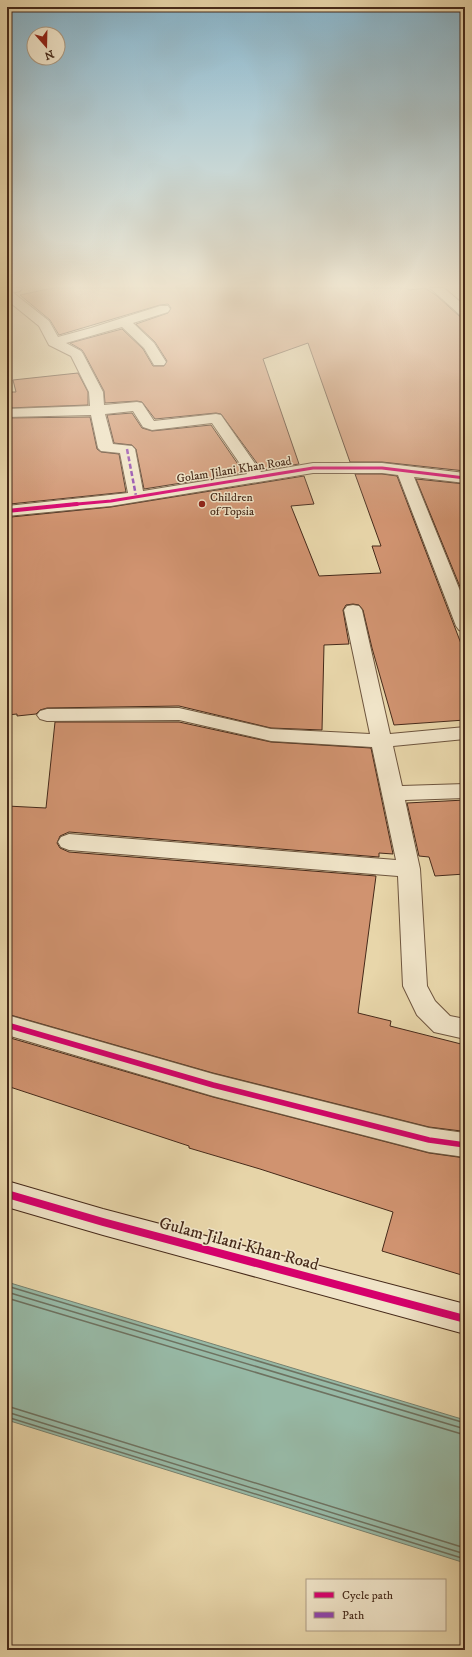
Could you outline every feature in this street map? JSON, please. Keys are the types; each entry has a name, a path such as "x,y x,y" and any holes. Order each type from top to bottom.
{"street":[{"path":"82,365 96,392 97,410 106,448 127,449 136,496"},
{"path":"7,413 97,410 137,406 148,424 152,426 216,418 257,477"},
{"name":"Golam Jilani Khan Road","path":"7,511 111,501 313,468 382,468 465,478"},
{"path":"404,471 465,626"},
{"path":"353,610 409,869 415,986 426,1008 443,1025 465,1029"},
{"path":"47,715 179,714 271,735 382,741 465,732"},
{"path":"393,792 465,791"},
{"path":"69,842 409,869"},
{"path":"7,1025 213,1085 429,1140 465,1145"},
{"name":"Gulam Jilani Khan Road","path":"7,1194 103,1222 465,1319"}],"water":[{"path":"7,1282 465,1420 465,1563 7,1420"}],"building":[{"path":"90,365 265,365 299,464 262,470 221,414 216,413 155,419 142,402 105,403 104,391"},
{"path":"316,365 465,365 465,471 382,462 350,462"},
{"path":"78,373 88,392 88,405 7,408 7,392 16,392 13,380"},
{"path":"132,413 142,428 152,431 211,425 244,473 144,489 136,449 132,445 114,443 107,415"},
{"path":"90,417 97,449 101,452 119,454 126,492 10,504 7,460 7,418"},
{"path":"355,474 382,474 397,476 465,654 465,720 394,725 372,648 363,610 359,605 353,604 346,605 343,610 349,644 324,645 322,730 271,728 179,706 47,708 40,710 36,714 17,716 17,714 7,715 7,519 11,519 11,517 111,507 304,476 314,504 291,506 319,576 381,573 372,546 381,546"},
{"path":"416,479 465,484 465,599"},
{"path":"55,722 179,722 271,742 371,748 393,854 379,853 379,857 69,832 60,836 57,843 60,848 69,852 376,876 358,1013 391,1021 390,1026 465,1045 465,1115 461,1131 429,1127 213,1073 7,1014 7,806 46,808"},
{"path":"465,800 465,874 435,876 429,857 419,856 407,803"},
{"path":"7,1037 213,1097 429,1153 465,1158 465,1276 382,1251 393,1212 260,1169 189,1148 189,1146 7,1086"}],"marked path":[{"path":"127,449 136,496"}],"cycle path":[{"path":"7,511 111,501 313,468 382,468 465,478"},
{"path":"7,1025 213,1085 429,1140 465,1145"},
{"path":"7,1194 103,1222 465,1319"}],"place":[{"name":"Children of Topsia","path":"202,504"}]}
